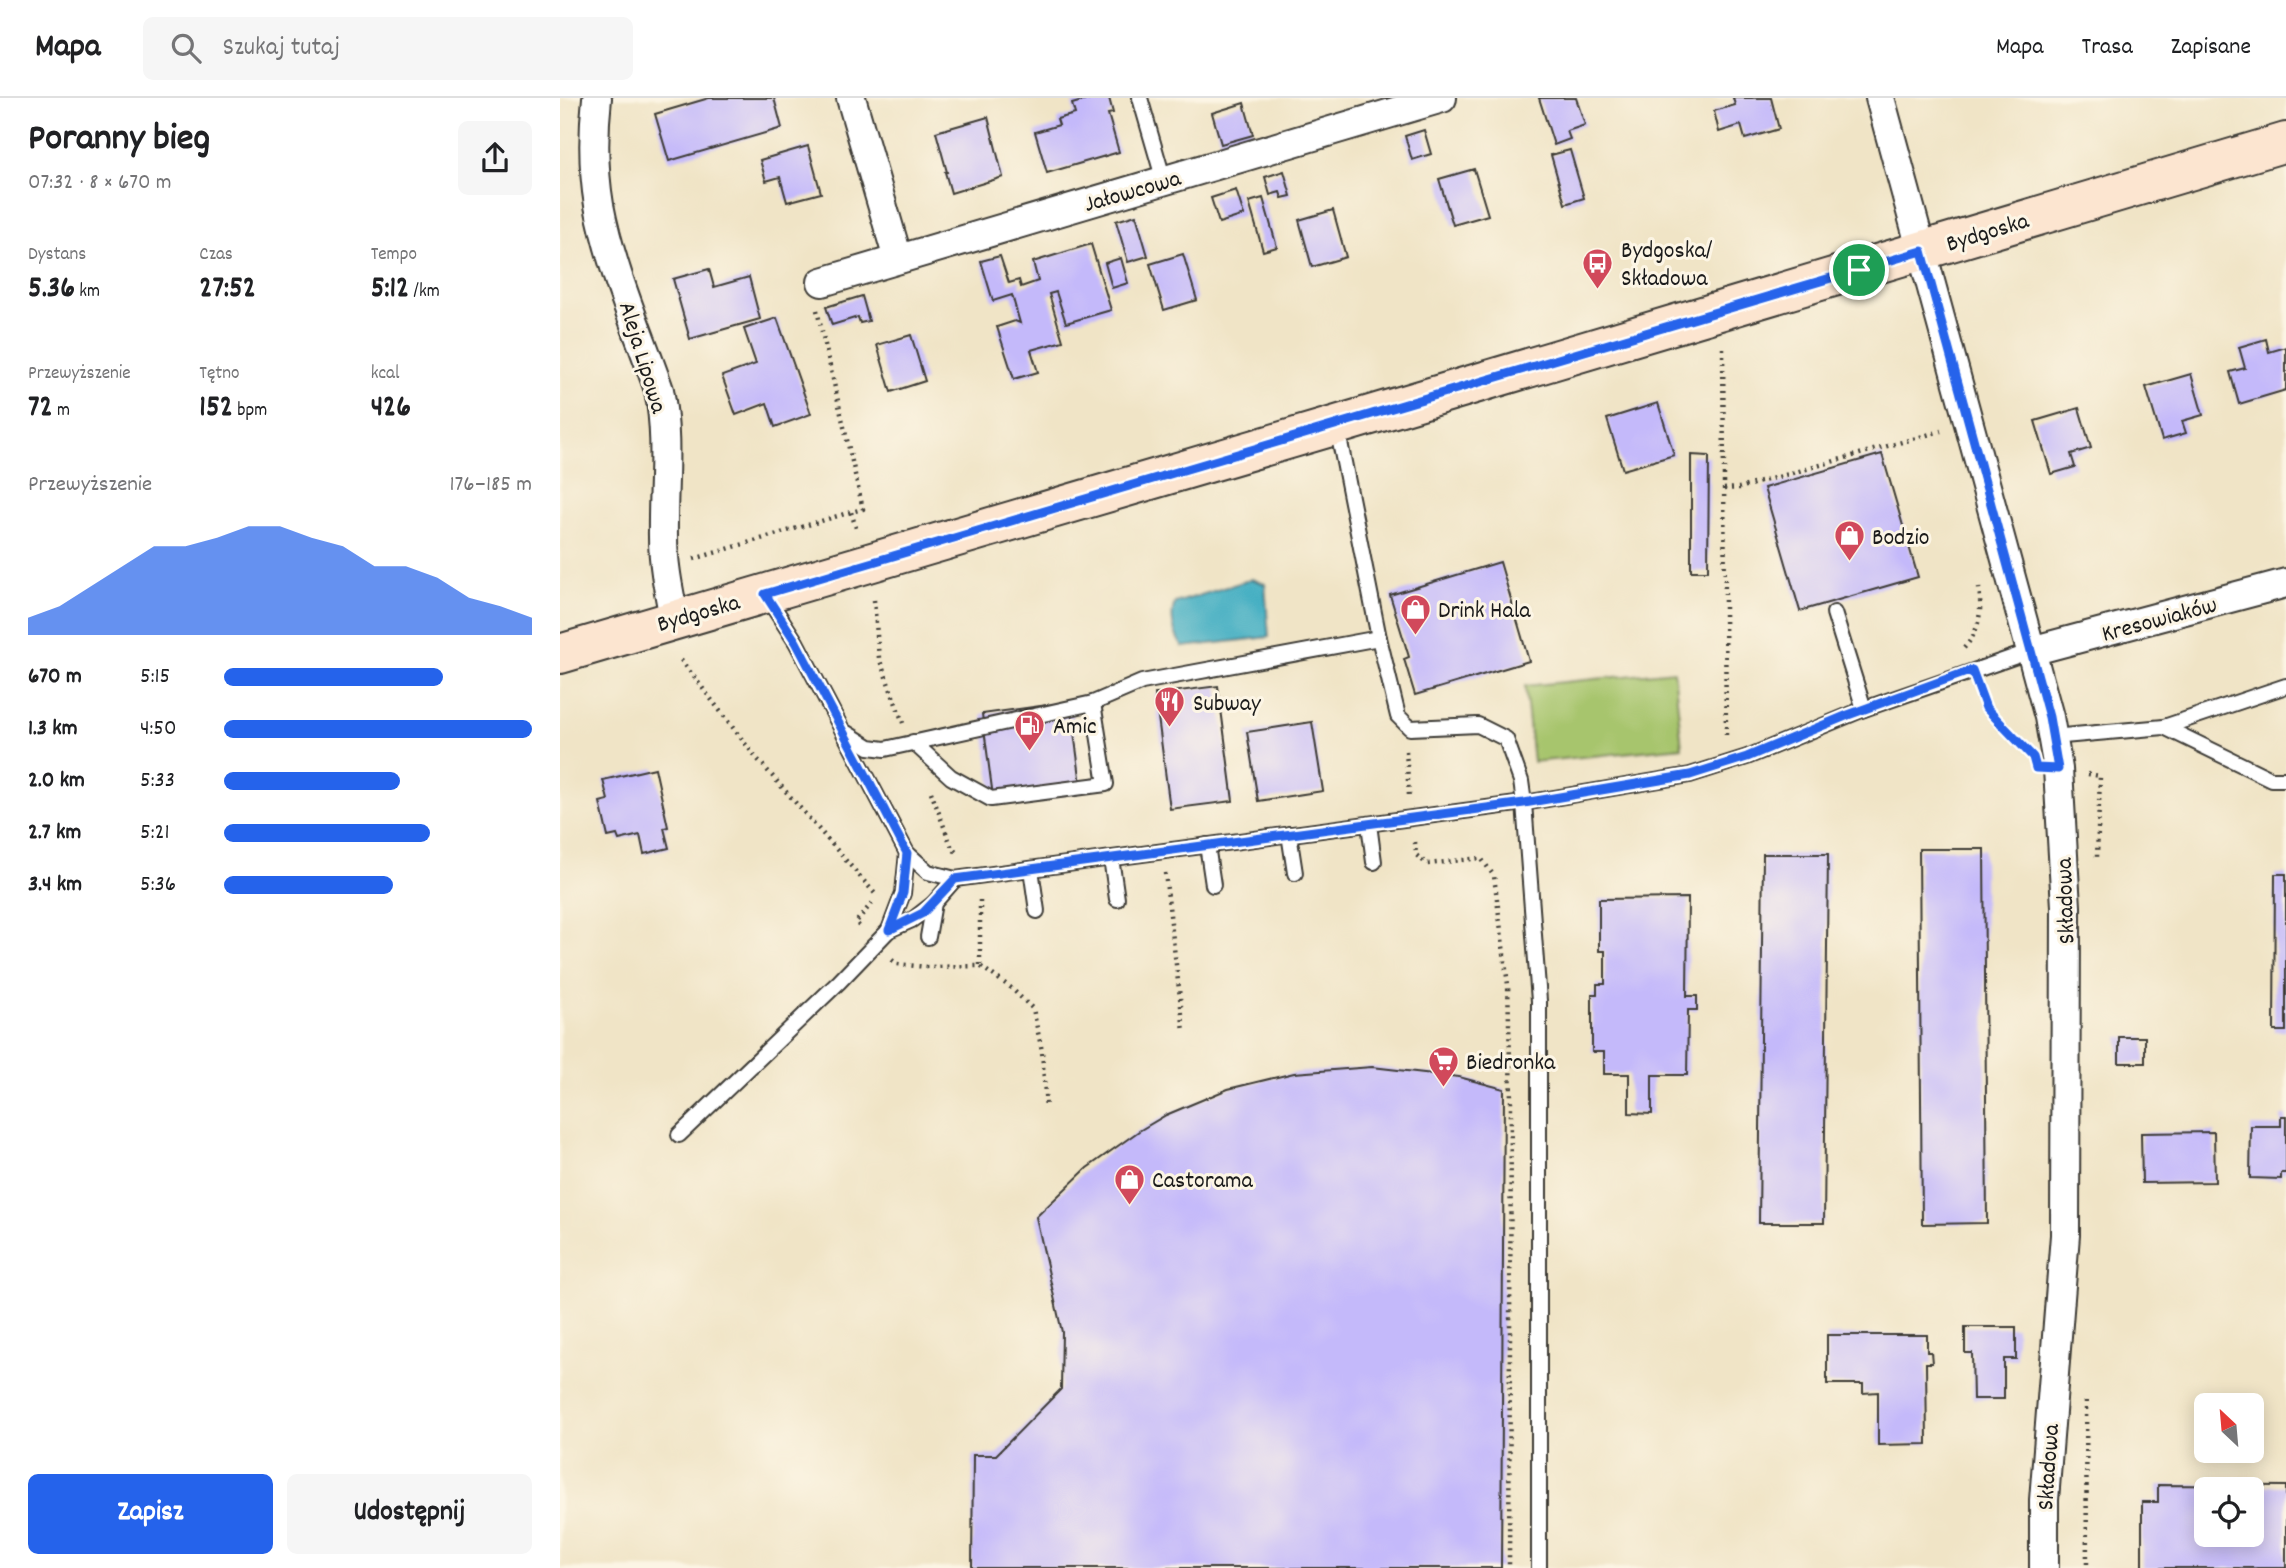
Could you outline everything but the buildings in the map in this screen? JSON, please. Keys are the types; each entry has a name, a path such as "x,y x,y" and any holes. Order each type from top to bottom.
{"street":[{"name":"Aleja Lipowa","path":"597,98 593,141 599,207 615,264 659,390 663,411 666,453 663,538 667,585 674,618"},
{"path":"851,98 898,259"},
{"name":"Jałowcowa","path":"822,282 1164,180 1393,105 1442,98"},
{"path":"1880,98 1922,251"},
{"name":"Bydgoska","path":"560,654 2286,142"},
{"name":"Składowa","path":"1922,251 2031,651 2058,769 2066,907 2065,1235 2044,1500 2044,1568"},
{"name":"Kresowiaków","path":"2031,651 2286,583"}],"lane":[{"path":"1140,98 1164,180"},
{"path":"1337,425 1379,638 1398,716 1410,728 1478,725 1506,739 1521,781 1539,1002 1539,1568"},
{"path":"765,594 796,642 907,853 928,872 955,879 1524,803 1690,775 1726,764 1864,709 2031,651"},
{"path":"1833,613 1864,709"},
{"path":"841,728 851,738 869,747 886,749 1093,703 1142,682 1379,638"},
{"path":"2052,737 2164,727 2286,686"},
{"path":"912,743 951,777 991,799 1106,783 1093,703"},
{"path":"2164,727 2272,779 2286,779"},
{"path":"873,789 869,776 874,759 886,749"},
{"path":"1369,824 1374,862"},
{"path":"1289,834 1295,873"},
{"path":"1208,845 1213,885"},
{"path":"889,930 903,893 907,853"},
{"path":"1111,858 1118,899"},
{"path":"1031,869 1037,911"},
{"path":"679,1135 831,990 889,930 912,920 934,903 955,879"},
{"path":"928,937 934,903"}],"path":[{"path":"688,561 863,509 817,313 822,282"},
{"path":"1723,344 1726,764"},
{"path":"1724,489 1739,488 1946,430"},
{"path":"851,512 858,534"},
{"path":"1964,648 1986,708 2033,757 2036,768 2058,769"},
{"path":"1410,728 1405,757 1416,855 1426,864 1481,858 1494,876 1500,907 1508,985 1511,1099 1509,1568"},
{"path":"1162,852 1184,1031"},
{"path":"979,876 980,966"}],"green space":[{"path":"1674,671 1682,747 1533,762 1525,686"}],"water":[{"path":"1252,579 1265,584 1269,637 1183,647 1173,626 1175,603"}],"place":[{"name":"Bydgoska/ Składowa","path":"1598,290"},
{"name":"Bodzio","path":"1849,563"},
{"name":"Drink Hala","path":"1415,636"},
{"name":"Subway","path":"1170,729"},
{"name":"Amic","path":"1030,752"},
{"name":"Biedronka","path":"1443,1088"},
{"name":"Castorama","path":"1129,1206"}],"route":[{"path":"1922,251 2049,717 2058,769 2036,768 2033,757 1986,708 1972,670 1848,715 1747,757 1690,775 1524,803 955,879 923,913 889,930 901,903 907,853 796,642 765,594 1859,270 1922,251"}]}
